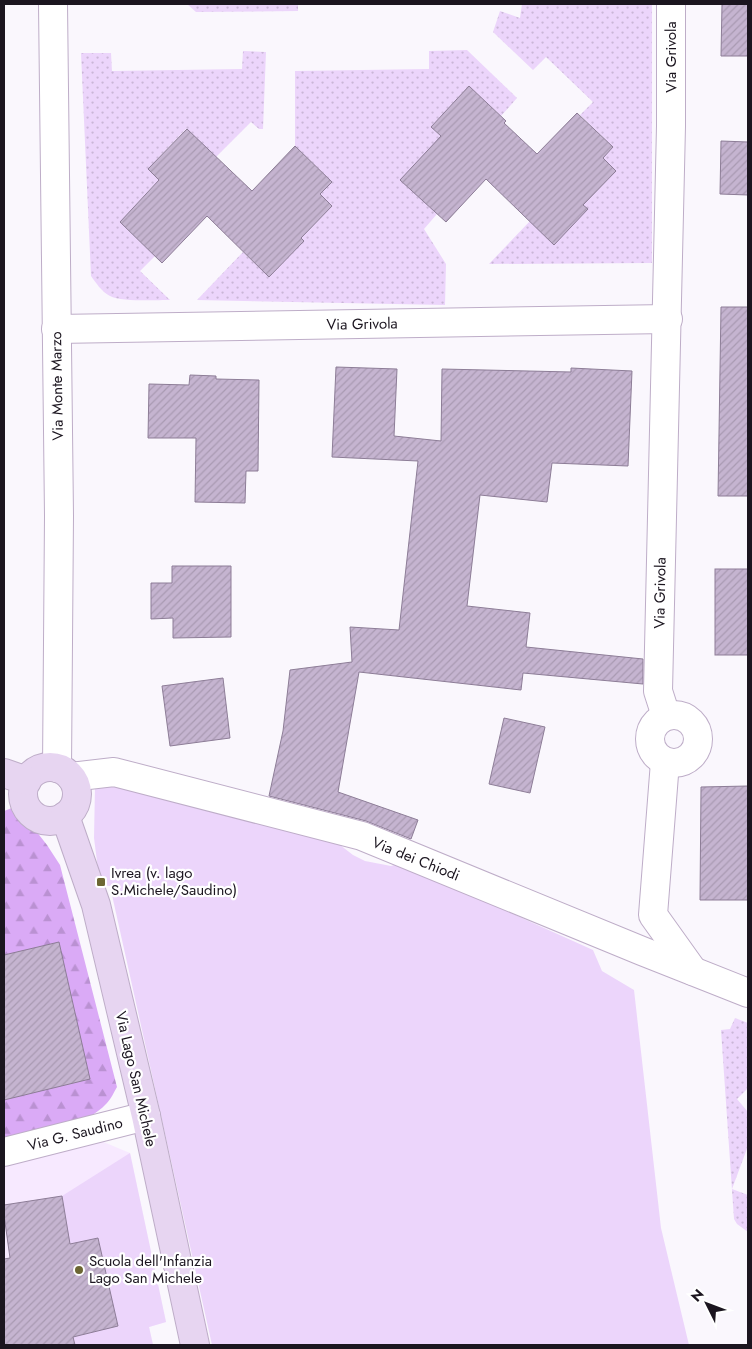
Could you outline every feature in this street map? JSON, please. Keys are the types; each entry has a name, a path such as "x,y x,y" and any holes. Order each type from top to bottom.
{"main road":[{"path":"48,767 64,773 75,785 75,802 71,810 57,820 48,821 32,814 26,807 23,789 15,777 32,774 39,769 48,767"},
{"name":"Via Lago San Michele","path":"65,816 96,906 146,1116 195,1345"}],"street":[{"name":"Via Monte Marzo","path":"52,4 64,773"},
{"name":"Via Grivola","path":"666,716 658,691 668,319 671,4"},
{"name":"Via Grivola","path":"56,329 668,319"},
{"path":"666,716 684,717 692,722 697,731 696,749 684,762 674,764 665,762 656,755 650,745 650,733 656,722 666,716"},
{"path":"665,762 653,915 693,971"},
{"name":"Via dei Chiodi","path":"64,773 114,772 362,836 748,993"},
{"name":"Via G. Saudino","path":"4,1152 146,1116"}],"shaded area":[{"path":"187,4 298,4 298,11 196,12"},
{"path":"522,4 652,4 652,263 489,264 530,221 587,209 583,205 616,171 603,158 613,147 580,115 593,102 546,57 533,70 493,32 500,11 520,18"},
{"path":"467,50 517,98 501,116 469,86 431,127 448,143 401,180 437,214 424,229 446,264 445,305 197,300 243,252 269,277 304,241 301,238 332,206 320,194 332,182 295,146 295,71 429,69 429,51"},
{"path":"243,51 266,52 263,129 259,129 251,122 216,157 186,129 148,169 164,185 154,185 120,222 155,256 140,271 170,300 130,300 110,296 102,290 91,276 81,53 111,53 112,71 242,69"},
{"path":"100,783 331,838 353,855 365,861 391,866 400,863 593,950 602,971 634,990 661,1228 689,1345 212,1345 110,886 100,885 94,838 95,787"},
{"path":"735,1018 748,1023 748,1088 737,1099 748,1112 748,1146 732,1189 748,1195 748,1232 737,1224 734,1219 721,1030 730,1029"},
{"name":"Scuola dell'Infanzia Lago San Michele","path":"101,1141 130,1153 166,1322 149,1327 153,1345 4,1345 4,1166"},
{"path":"130,1153 166,1322 149,1327 153,1345 75,1345 73,1337 118,1326 111,1298 70,1274 104,1266 98,1238 64,1246 68,1231 62,1196"}],"green space":[{"path":"12,808 29,822 60,865 117,1087 107,1103 97,1112 73,1125 45,1134 4,1143 4,811"}],"building":[{"path":"722,4 748,4 748,56 721,56"},
{"path":"469,86 537,154 577,113 613,147 603,158 616,171 583,205 588,209 554,245 486,179 446,222 400,180 441,136 431,127"},
{"path":"187,129 252,191 295,146 332,182 320,194 332,206 301,238 304,241 269,277 207,216 162,263 120,222 159,180 148,169"},
{"path":"721,141 748,142 748,195 720,194"},
{"path":"721,307 748,307 748,496 718,496"},
{"path":"336,367 397,369 394,436 441,441 442,369 571,372 571,368 632,371 628,466 552,463 547,502 480,495 467,606 530,613 526,647 643,659 643,684 523,673 521,690 359,672 338,792 418,820 411,839 366,821 269,796 283,731 290,670 352,662 350,627 399,630 418,461 332,457"},
{"path":"190,375 216,376 216,379 259,380 258,471 246,471 245,503 195,502 196,438 148,438 149,384 189,385"},
{"path":"172,566 231,566 231,637 173,638 173,618 151,619 151,583 172,583"},
{"path":"715,569 748,569 748,655 715,655"},
{"path":"223,678 230,738 170,746 162,686"},
{"path":"504,718 545,727 530,793 489,784"},
{"path":"748,786 748,900 700,900 701,787"},
{"path":"59,942 90,1079 4,1100 4,955"},
{"path":"62,1196 70,1244 98,1238 118,1326 73,1337 75,1345 4,1345 4,1259 10,1258 4,1205"}],"place":[{"name":"Ivrea (v. lago S.Michele/Saudino)","path":"101,882"},
{"name":"Scuola dell'Infanzia Lago San Michele","path":"79,1270"}]}
